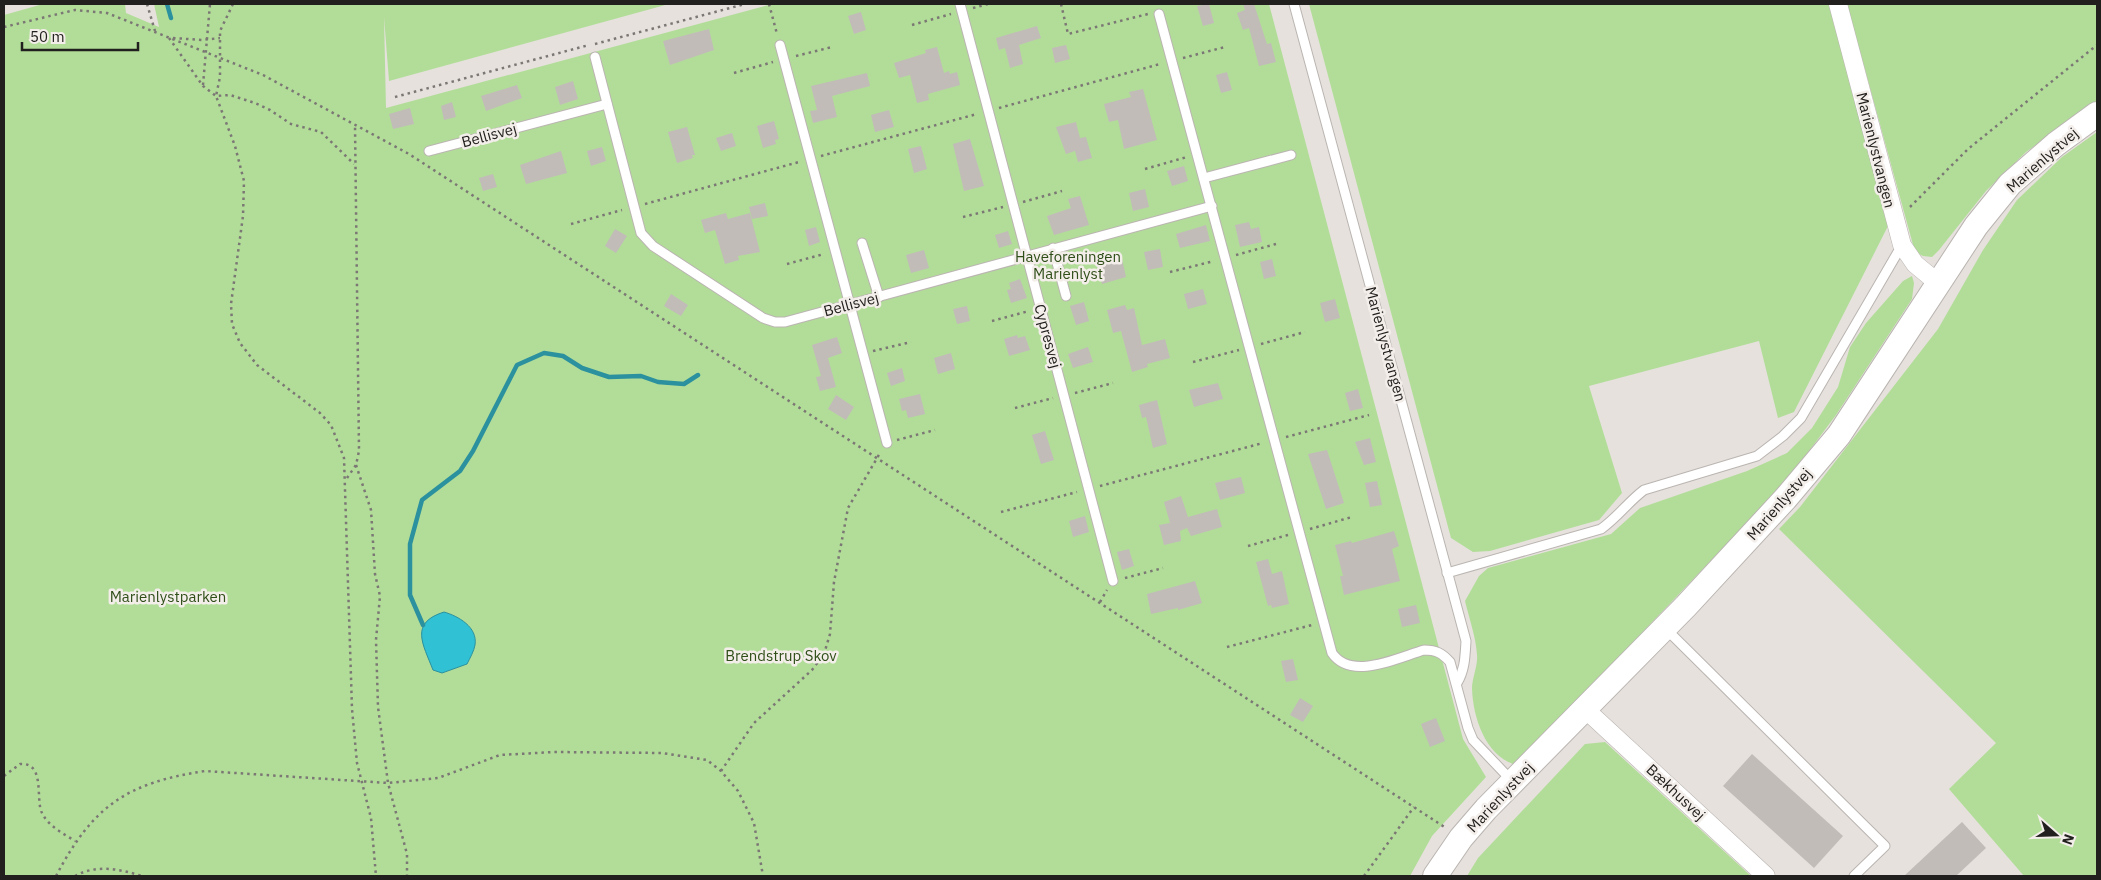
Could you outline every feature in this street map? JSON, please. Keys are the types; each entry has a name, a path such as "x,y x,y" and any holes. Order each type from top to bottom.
{"street":[{"name":"Marienlystvangen","path":"1838,4 1879,156 1894,222 1902,246 1916,264 1938,283"},
{"name":"Marienlystvej","path":"1436,876 1461,838 1512,781 1665,628 1785,499 1839,435 1976,226 2010,184 2056,144 2097,114"},
{"name":"Bækhusvej","path":"1586,709 1766,876"}],"lane":[{"name":"Cypresvej","path":"960,4 987,112 1028,255 1040,308 1113,581"},
{"name":"Marienlystvangen","path":"1294,4 1466,641 1465,660 1457,683"},
{"path":"1154,14 1172,61 1198,154 1332,653 1337,661 1345,666 1365,667 1424,650 1434,650 1442,654 1450,662 1473,740 1512,781"},
{"path":"780,45 886,443"},
{"name":"Bellisvej","path":"595,57 641,233 646,240 763,318 775,322 785,322 1212,206"},
{"name":"Bellisvej","path":"429,151 607,104"},
{"path":"1204,178 1291,155"},
{"path":"862,243 879,297"},
{"path":"1447,572 1601,528 1614,520 1630,500 1644,490 1757,456 1783,436 1801,418 1902,246"},
{"path":"1053,248 1066,296"},
{"path":"1665,628 1885,846 1854,876"}],"path":[{"path":"147,4 155,32"},
{"path":"203,86 210,4"},
{"path":"234,4 222,25 220,38 221,59 216,96 235,146 244,181 243,216 231,304 232,324 240,343 257,365 320,413 331,425 344,458 349,662 355,746 372,818 376,876"},
{"path":"395,97 745,4"},
{"path":"769,4 780,45"},
{"path":"1061,4 1068,34 1154,14"},
{"path":"4,27 75,10 107,13 262,75 409,154 1461,838"},
{"path":"169,38 220,38"},
{"path":"169,38 203,86 216,96 230,95 255,103 270,110 290,124 321,132 354,164"},
{"path":"1894,222 1968,150 2097,45"},
{"path":"570,224 1225,47"},
{"path":"346,479 356,465 359,451 355,125"},
{"path":"1145,168 1198,154"},
{"path":"787,264 835,251"},
{"path":"992,321 1040,308"},
{"path":"862,354 911,342"},
{"path":"1001,512 1369,414"},
{"path":"886,443 935,430"},
{"path":"721,770 754,723 812,670 824,654 830,634 834,582 847,514 876,458"},
{"path":"356,465 371,510 375,574 380,596 376,640 378,707 388,783 407,854 407,876"},
{"path":"1113,581 1163,568"},
{"path":"1227,647 1323,622"},
{"path":"56,876 75,841 92,820 111,803 145,785 177,775 205,771 388,783 438,778 500,754 554,752 662,753 707,760 721,770 738,791 754,823 763,876"},
{"path":"4,776 20,764 25,763 34,771 38,779 39,807 42,814 52,826 75,841"},
{"path":"1364,876 1414,807"},
{"path":"75,876 84,871 107,867 142,876"}],"green space":[{"path":"43,4 125,4 126,13 159,27 154,4 669,4 389,81 384,17 386,108 772,4 1269,4 1463,739 1486,777 1432,836 1410,876 4,876 4,15"},
{"path":"1309,4 1830,4 1888,226 1794,412 1778,418 1759,341 1589,386 1622,493 1599,520 1490,551 1473,552 1451,538"},
{"path":"1847,4 2097,4 2097,102 2026,152 1986,191 1939,250 1932,257 1923,256 1915,252"},
{"path":"2097,132 2097,876 2024,876 1949,789 1996,743 1779,529 1800,507 1938,329 1983,250 2017,200 2062,157"},
{"path":"1912,276 1914,283 1912,299 1836,415 1785,483 1531,749 1513,764 1503,759 1495,752 1482,733 1473,700 1472,685 1477,655 1474,634 1465,601 1479,576 1488,568 1611,534 1640,508 1747,471 1787,453 1812,428 1838,387 1850,347 1866,323 1903,281"},
{"path":"1605,742 1751,876 1467,876 1478,858 1585,744"}],"water":[{"path":"444,612 466,623 473,633 475,645 467,664 442,673 433,670 422,635 426,622"}],"building":[{"path":"1209,4 1214,23 1203,26 1197,6"},
{"path":"1243,4 1254,4 1267,44 1271,43 1276,62 1259,66 1249,28 1243,30 1237,13 1245,10"},
{"path":"861,12 866,30 854,34 848,16"},
{"path":"1037,26 1041,38 1019,45 1023,64 1010,68 1005,48 999,50 996,38"},
{"path":"709,29 714,50 670,65 663,41"},
{"path":"1066,45 1070,59 1055,63 1052,48"},
{"path":"937,47 944,73 949,71 950,74 957,72 960,85 928,94 929,100 917,103 910,75 899,78 894,63 926,53 925,50"},
{"path":"1227,72 1232,90 1221,93 1216,75"},
{"path":"867,73 870,86 832,96 837,117 813,123 810,111 817,110 811,86"},
{"path":"573,81 578,99 560,105 555,87"},
{"path":"517,85 522,98 486,111 481,96"},
{"path":"1143,89 1157,140 1124,149 1118,120 1109,122 1104,104 1131,97 1129,92"},
{"path":"452,102 456,117 444,120 441,106"},
{"path":"410,108 414,124 393,129 389,114"},
{"path":"889,110 894,127 875,132 871,115"},
{"path":"774,121 779,139 775,140 776,144 763,148 757,126"},
{"path":"1076,122 1080,138 1086,137 1092,158 1078,162 1075,151 1066,154 1056,127"},
{"path":"687,127 695,155 692,155 693,158 677,163 668,132"},
{"path":"732,133 736,146 721,151 716,138"},
{"path":"970,139 984,186 964,191 953,144"},
{"path":"921,146 927,169 914,173 908,149"},
{"path":"602,147 606,161 591,166 587,151"},
{"path":"561,151 567,173 526,184 520,165"},
{"path":"1184,166 1188,181 1172,186 1167,171"},
{"path":"493,174 497,187 483,191 479,178"},
{"path":"1145,189 1149,207 1133,211 1129,193"},
{"path":"1080,196 1089,225 1054,235 1047,216 1071,208 1068,199"},
{"path":"765,203 768,216 752,219 749,207"},
{"path":"726,213 728,219 750,213 760,252 738,256 739,260 725,264 715,230 705,233 701,220"},
{"path":"1249,222 1251,229 1259,227 1262,242 1240,247 1235,225"},
{"path":"1206,225 1210,241 1180,248 1176,234"},
{"path":"816,227 820,242 809,246 805,230"},
{"path":"615,229 627,236 616,253 605,246"},
{"path":"1008,231 1012,244 999,248 995,235"},
{"path":"1160,249 1163,267 1148,270 1144,252"},
{"path":"924,250 929,268 911,273 906,255"},
{"path":"1122,259 1126,277 1102,284 1097,265"},
{"path":"1272,259 1276,276 1264,279 1260,262"},
{"path":"1020,279 1027,298 1011,303 1007,290 1011,289 1009,283"},
{"path":"1203,289 1207,304 1188,309 1184,294"},
{"path":"671,294 688,305 681,316 664,306"},
{"path":"1335,299 1340,318 1325,322 1320,303"},
{"path":"1084,302 1089,321 1076,325 1070,306"},
{"path":"1125,305 1127,310 1134,308 1142,345 1165,339 1170,358 1147,364 1148,367 1132,372 1121,331 1113,333 1107,310"},
{"path":"967,306 970,321 957,324 953,309"},
{"path":"1017,335 1018,338 1025,336 1030,350 1009,356 1004,339"},
{"path":"837,337 842,353 828,358 836,387 820,391 816,377 821,376 812,345"},
{"path":"1088,347 1093,362 1073,368 1068,354"},
{"path":"951,353 955,369 938,374 934,358"},
{"path":"902,368 905,381 891,386 887,373"},
{"path":"1218,383 1223,399 1194,407 1189,390"},
{"path":"1358,389 1363,408 1350,411 1345,393"},
{"path":"920,394 925,414 908,418 906,410 902,411 899,399"},
{"path":"836,395 854,407 846,420 828,409"},
{"path":"1157,400 1167,444 1153,448 1146,417 1142,418 1139,405"},
{"path":"1045,431 1054,460 1041,464 1032,435"},
{"path":"1370,438 1376,462 1364,465 1355,442"},
{"path":"1327,450 1344,503 1326,509 1308,454"},
{"path":"1241,477 1245,493 1220,500 1215,483"},
{"path":"1377,481 1382,505 1370,507 1365,483"},
{"path":"1181,496 1188,517 1217,509 1222,527 1191,536 1187,528 1180,531 1181,541 1164,545 1159,525 1170,523 1164,502"},
{"path":"1085,516 1089,532 1073,537 1069,521"},
{"path":"1394,531 1399,546 1392,549 1400,581 1344,595 1340,576 1343,576 1335,545 1351,541 1352,543"},
{"path":"1129,549 1134,566 1122,570 1117,552"},
{"path":"1268,559 1272,574 1282,571 1289,604 1272,608 1271,605 1268,606 1256,562"},
{"path":"1195,581 1202,603 1178,610 1178,608 1151,614 1147,594"},
{"path":"1416,605 1420,623 1402,627 1398,609"},
{"path":"1293,659 1298,680 1286,682 1281,661"},
{"path":"1300,698 1313,706 1303,722 1290,715"},
{"path":"1436,718 1445,741 1430,747 1421,724"},
{"path":"1752,754 1843,836 1814,868 1723,786"},
{"path":"1962,822 1986,848 1956,876 1904,876"}],"waterway":[{"path":"167,4 171,18"},
{"path":"423,625 410,595 410,544 422,500 460,471 473,451 517,365 544,353 563,356 582,368 609,377 641,376 658,382 684,384 698,375"}],"park label":[{"name":"Haveforeningen Marienlyst","path":"1068,264"},
{"name":"Marienlystparken","path":"168,596"},
{"name":"Brendstrup Skov","path":"781,655"}]}
